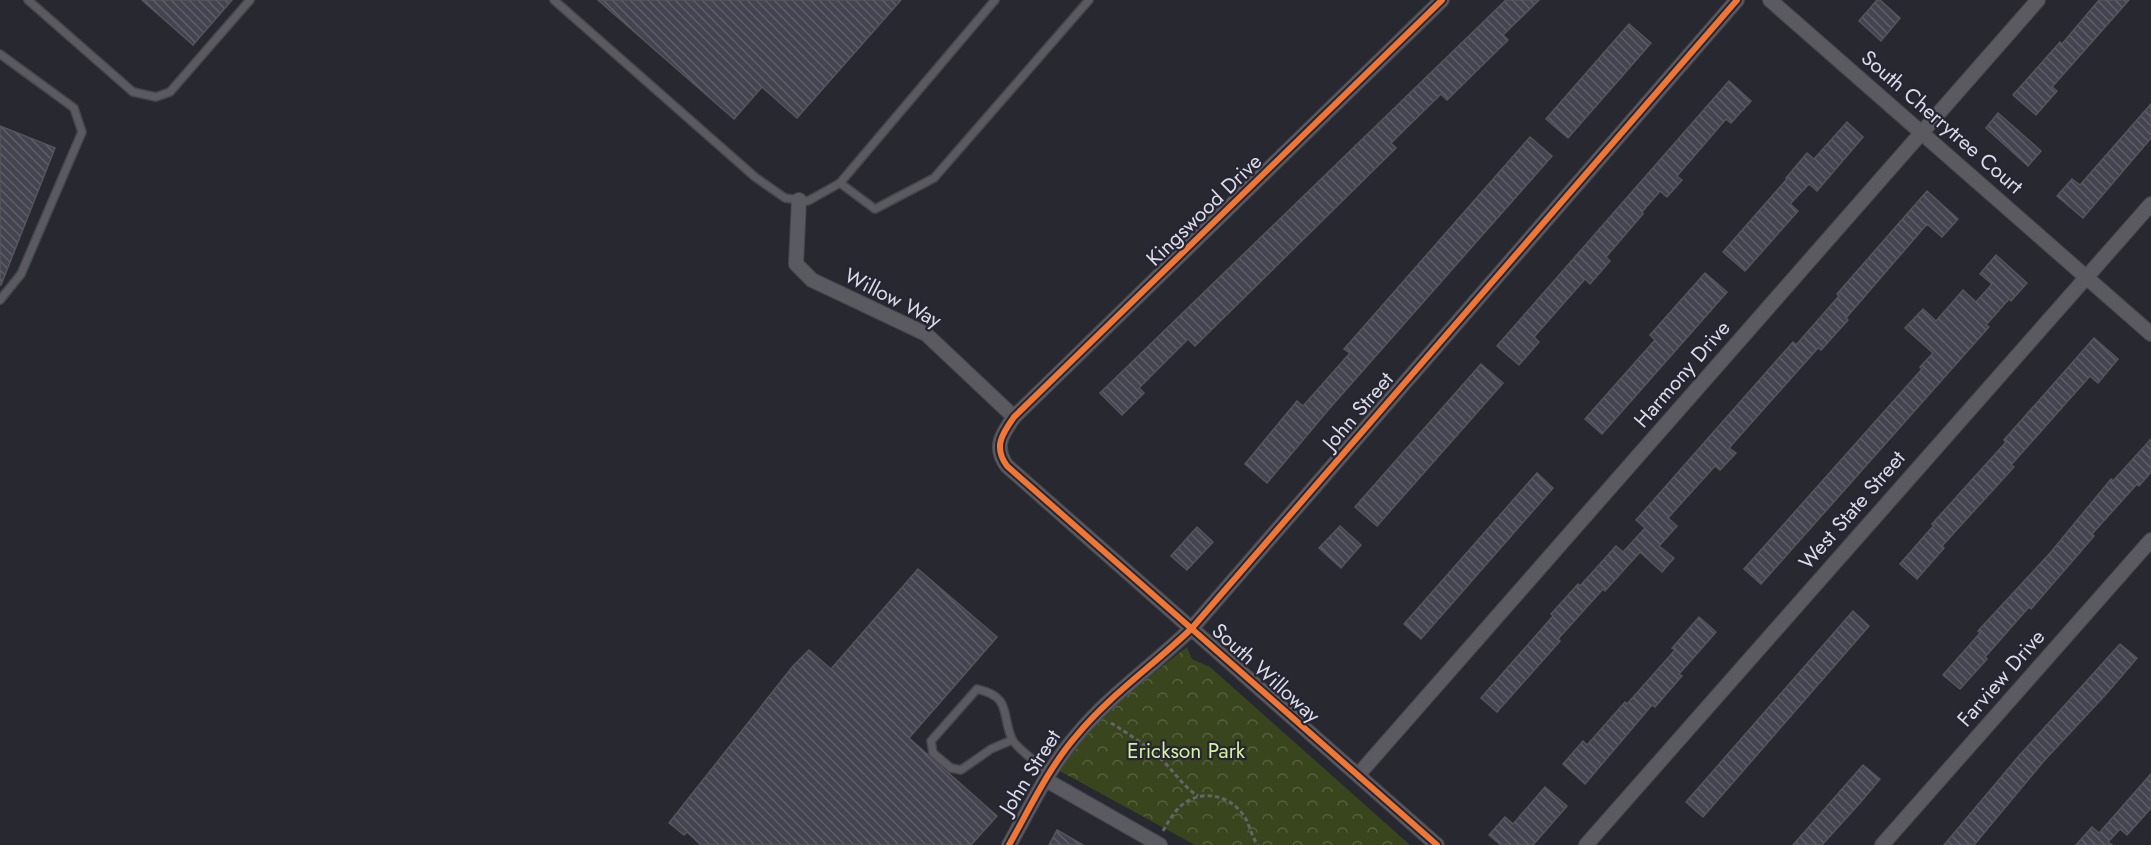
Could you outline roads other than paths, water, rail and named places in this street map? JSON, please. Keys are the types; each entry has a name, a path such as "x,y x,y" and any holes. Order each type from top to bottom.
{"street":[{"name":"Kingswood Drive","path":"1000,450 1002,434 1014,417 1442,0"},
{"name":"John Street","path":"1009,845 1048,777 1075,737 1093,716 1192,628 1737,0"},
{"name":"South Cherrytree Court","path":"1770,0 2151,334"},
{"name":"Harmony Drive","path":"1358,775 2038,0"},
{"name":"Willow Way","path":"799,200 796,264 812,280 926,334 1014,417"},
{"name":"West State Street","path":"1586,845 2151,204"},
{"name":"South Willoway","path":"1000,450 1001,458 1006,466 1437,845"},
{"name":"Farview Drive","path":"1882,845 2151,540"},
{"path":"1048,777 1157,844"}],"lane":[{"path":"28,0 133,92 156,97 170,92 250,0"},
{"path":"554,0 755,177 785,198 808,201 840,183 995,0"},
{"path":"840,183 875,209 934,178 1089,0"},
{"path":"0,54 74,108 82,132 21,273 0,300"},
{"path":"1012,740 991,749 961,770 951,768 933,753 931,741 977,689 990,692 1004,705 1012,740 1048,777"}],"park label":[{"name":"Erickson Park","path":"1186,751"}]}
